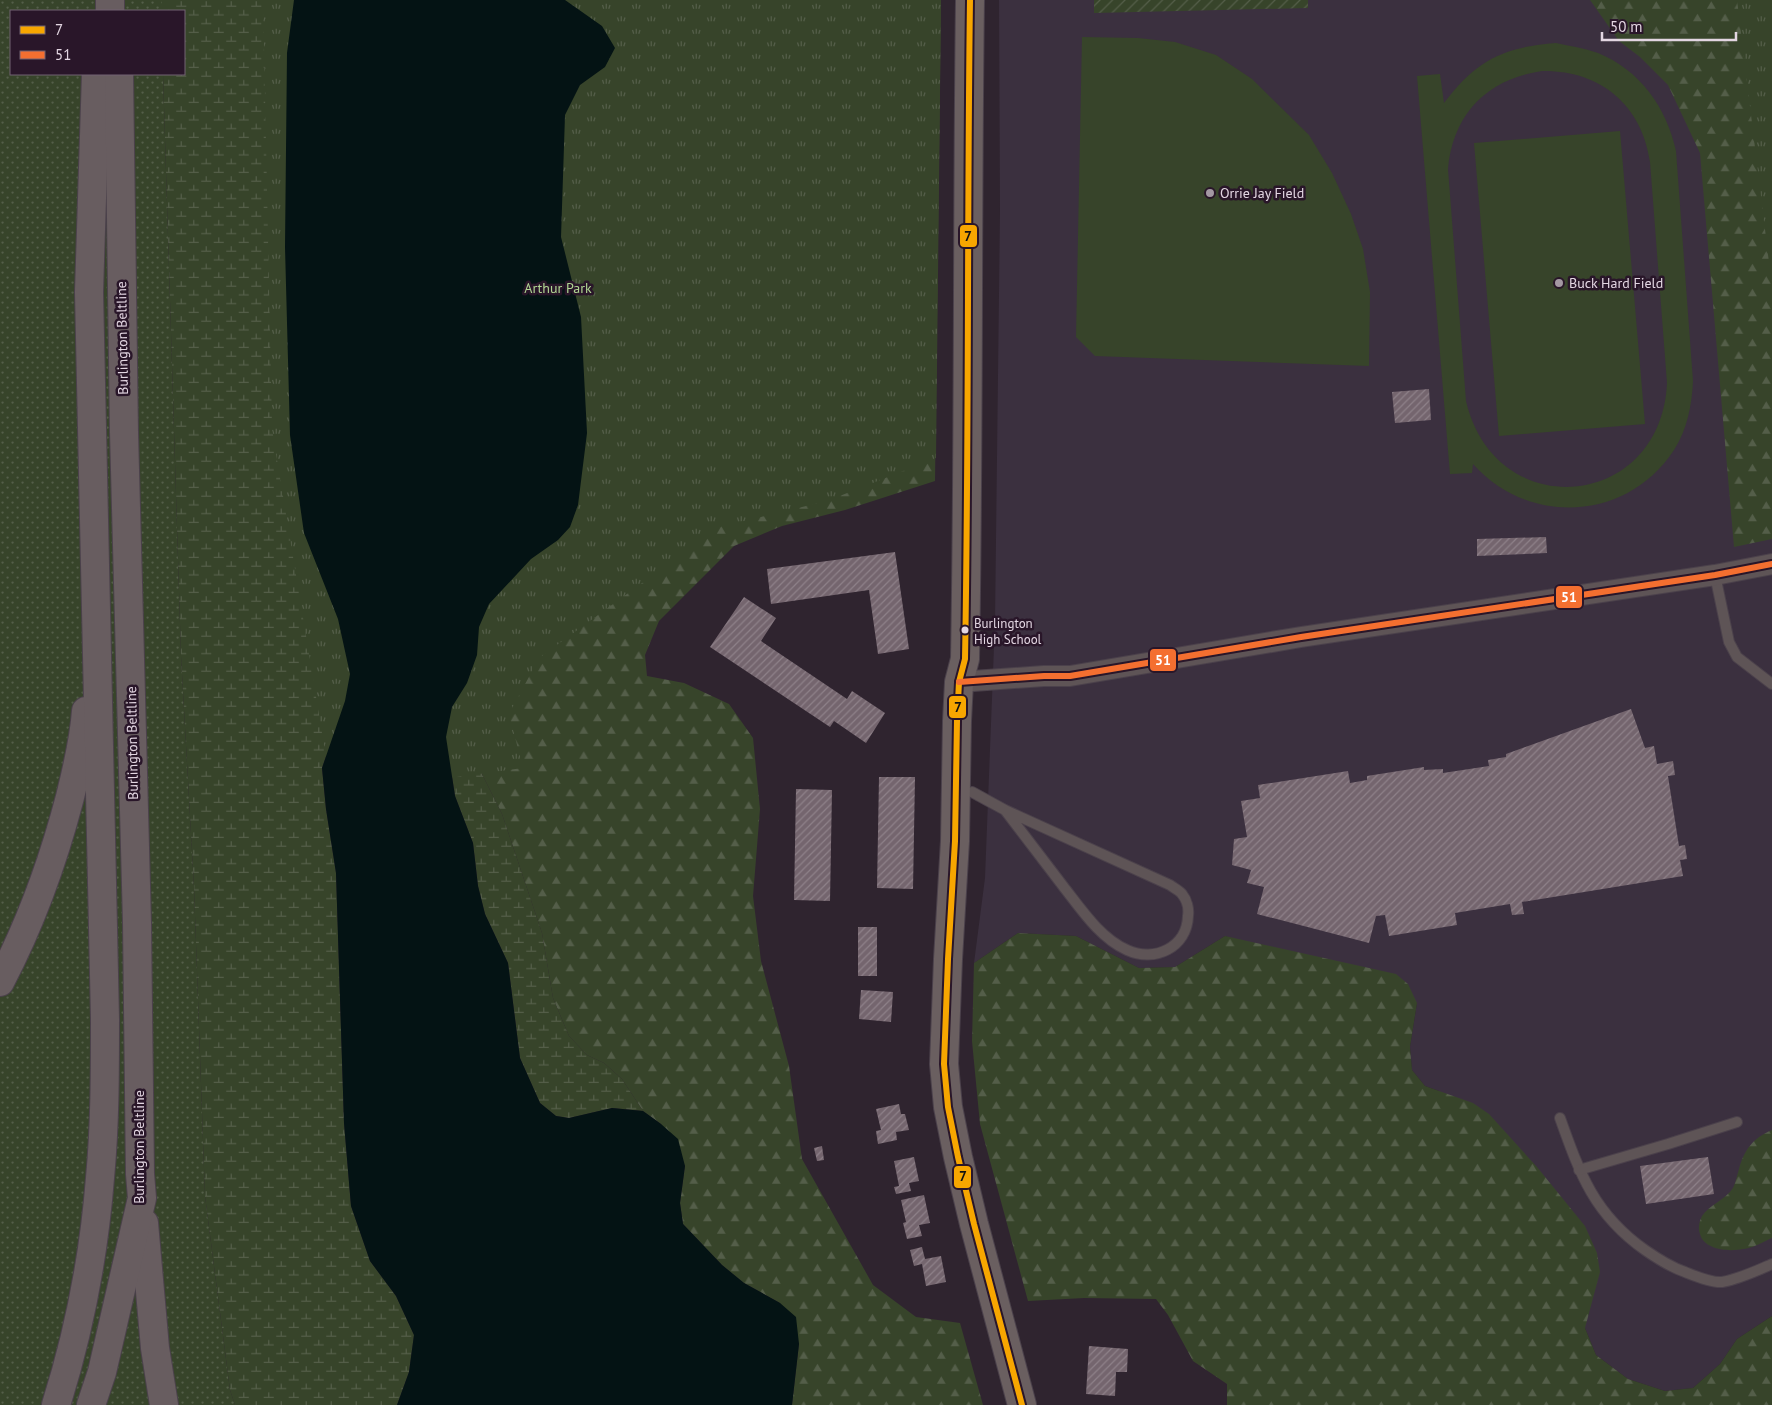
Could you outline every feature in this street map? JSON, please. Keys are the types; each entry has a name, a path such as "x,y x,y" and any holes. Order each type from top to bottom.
{"main road":[{"path":"970,0 968,487 965,659 959,682 956,721 956,841 948,959 944,1064 948,1107 974,1224 1022,1405"},
{"path":"56,1405 66,1372 86,1277 99,1187 103,1132 105,1019 89,292 96,75"},
{"name":"Burlington Beltline","path":"91,1405 102,1372 142,1198 124,432 119,75"},
{"path":"0,982 38,901 59,838 76,773 86,717 96,567"},
{"path":"142,1198 155,1348 164,1405"}],"street":[{"path":"959,682 1070,676 1301,637 1715,575 1772,564"}],"lane":[{"path":"1715,575 1729,642 1737,658 1772,684"},
{"path":"972,792 1005,810 1170,885 1182,894 1189,908 1188,926 1180,941 1165,951 1146,955 1128,951 1109,939 1091,922 1005,810"},
{"path":"1560,1118 1579,1170 1606,1216 1627,1237 1669,1266 1693,1276 1720,1282 1741,1277 1772,1264"},
{"path":"1579,1170 1737,1122"}],"shaded area":[{"path":"294,0 565,0 602,26 615,48 605,67 580,85 565,115 561,237 581,317 587,433 578,505 570,527 558,540 531,559 489,604 479,627 477,655 467,683 452,707 446,737 455,796 473,843 478,886 485,914 508,963 520,1058 540,1103 556,1116 569,1118 612,1108 643,1111 678,1139 685,1166 680,1203 683,1224 722,1265 744,1283 780,1303 796,1317 799,1344 792,1405 397,1405 409,1372 414,1335 396,1296 370,1261 351,1206 344,1123 336,873 322,768 345,701 350,674 338,619 304,533 290,435 285,247 287,53"},
{"name":"Burlington High School","path":"999,0 1737,0 1772,287 1772,1316 1737,1339 1720,1364 1693,1388 1665,1391 1628,1379 1596,1355 1585,1328 1439,1091 1425,1086 1412,1070 1410,1047 1417,1003 1225,936 1175,967 1139,968 1076,936 1018,933 974,963 985,878 995,621 1000,211"}],"green space":[{"path":"0,0 162,0 162,10 10,10 10,75 163,75 181,656 194,887 205,1196 230,1390 235,1405 0,1405"},
{"path":"162,0 294,0 345,701 322,768 336,873 344,1123 351,1206 370,1261 396,1296 414,1335 409,1372 397,1405 235,1405 230,1390 205,1196 194,887 181,656 163,75 185,75 185,10 162,10"},
{"name":"Arthur Park","path":"263,0 941,0 936,458 827,501 719,527 539,658 509,714 523,768 332,794 272,429"},
{"path":"941,0 935,481 845,510 782,526 734,546 659,621 645,655 647,676 684,683 729,704 753,738 760,809 753,896 761,961 789,1066 802,1159 873,1285 916,1317 960,1323 983,1405 792,1405 799,1344 780,1303 744,1283 722,1265 683,1224 680,1203 685,1166 661,1124 643,1111 622,1079 604,1063 587,1055 569,1036 553,998 542,933 502,814 481,772 510,629"},
{"path":"1094,0 1308,0 1308,8 1094,13"},
{"path":"1590,0 1772,0 1772,539 1734,547 1700,153 1668,85 1640,57 1619,41"},
{"path":"1737,0 1772,0 1772,287"},
{"name":"Orrie Jay Field","path":"1082,37 1138,38 1175,42 1216,55 1252,79 1309,135 1332,173 1351,214 1363,249 1370,292 1369,366 1095,356 1076,337"},
{"path":"1556,43 1588,50 1613,60 1627,69 1639,80 1658,106 1672,135 1676,151 1693,381 1688,417 1679,442 1654,474 1630,491 1604,502 1576,507 1548,506 1521,498 1496,484 1473,464 1472,473 1450,474 1417,76 1440,74 1444,103 1468,76 1492,58 1506,52","holes":["1542,71 1563,72 1600,84 1615,95 1628,108 1638,124 1645,142 1650,162 1667,383 1658,426 1637,457 1608,478 1575,487 1541,484 1509,468 1483,441 1466,401 1448,169 1451,149 1457,131 1466,115 1490,91 1505,82 1523,75"]},
{"name":"Buck Hard Field","path":"1620,131 1645,424 1499,436 1474,143"},
{"path":"446,737 481,772 502,814 542,933 553,998 569,1036 587,1055 604,1063 622,1079 643,1111 612,1108 569,1118 556,1116 540,1103 520,1058 508,963 485,914 478,886 473,843 455,796"},
{"path":"1018,933 1076,936 1139,968 1175,967 1225,936 1396,974 1408,984 1417,1003 1410,1047 1412,1070 1425,1086 1473,1103 1489,1114 1537,1167 1585,1226 1597,1253 1600,1272 1585,1328 1596,1355 1628,1379 1665,1391 1693,1388 1720,1364 1737,1339 1772,1316 1772,1405 1227,1405 1227,1384 1193,1361 1168,1315 1156,1299 1084,1298 1028,1301 980,1124 972,1041 974,963"},
{"path":"1772,1130 1772,1238 1758,1245 1737,1250 1718,1249 1706,1244 1699,1230 1702,1216 1733,1188 1741,1162 1750,1145"}],"building":[{"path":"1429,389 1431,420 1395,423 1392,392"},
{"path":"1546,537 1547,553 1477,556 1477,539"},
{"path":"895,552 909,649 878,654 869,590 771,604 767,569"},
{"path":"744,597 776,618 761,641 847,699 852,691 885,713 866,743 834,721 830,727 710,647"},
{"path":"1631,709 1645,748 1654,746 1657,764 1673,761 1675,775 1668,776 1679,846 1685,845 1687,859 1680,860 1683,876 1522,902 1524,914 1512,915 1510,904 1455,913 1457,925 1389,936 1385,915 1376,916 1369,943 1257,914 1264,887 1247,883 1251,870 1232,865 1234,839 1247,837 1241,801 1260,798 1258,785 1348,771 1350,783 1367,780 1367,776 1424,767 1424,770 1443,769 1443,773 1489,766 1488,760 1506,757 1506,754"},
{"path":"879,777 915,777 913,889 877,888"},
{"path":"796,789 832,790 830,901 794,900"},
{"path":"858,927 877,927 877,976 858,976"},
{"path":"861,990 893,992 891,1022 859,1019"},
{"path":"899,1104 901,1114 905,1114 909,1130 896,1132 897,1140 878,1144 876,1131 881,1130 876,1109"},
{"path":"822,1146 824,1160 817,1161 814,1148"},
{"path":"914,1157 919,1181 909,1183 911,1191 896,1194 894,1187 899,1186 894,1161"},
{"path":"1708,1157 1714,1194 1646,1204 1640,1166"},
{"path":"924,1195 930,1223 919,1225 922,1236 907,1239 903,1223 906,1222 901,1200"},
{"path":"922,1247 925,1259 941,1256 946,1282 926,1286 922,1264 914,1266 910,1250"},
{"path":"1089,1346 1128,1349 1127,1372 1116,1372 1115,1396 1086,1394"}],"transit line":[{"name":"7","path":"970,0 965,659 959,682 955,841 944,1064 948,1107 958,1157 1022,1405"},
{"name":"51","path":"959,682 1070,676 1301,637 1715,575 1772,564"}],"place":[{"name":"Orrie Jay Field","path":"1210,193"},
{"name":"Buck Hard Field","path":"1559,283"},
{"name":"Burlington High School","path":"965,630"}]}
